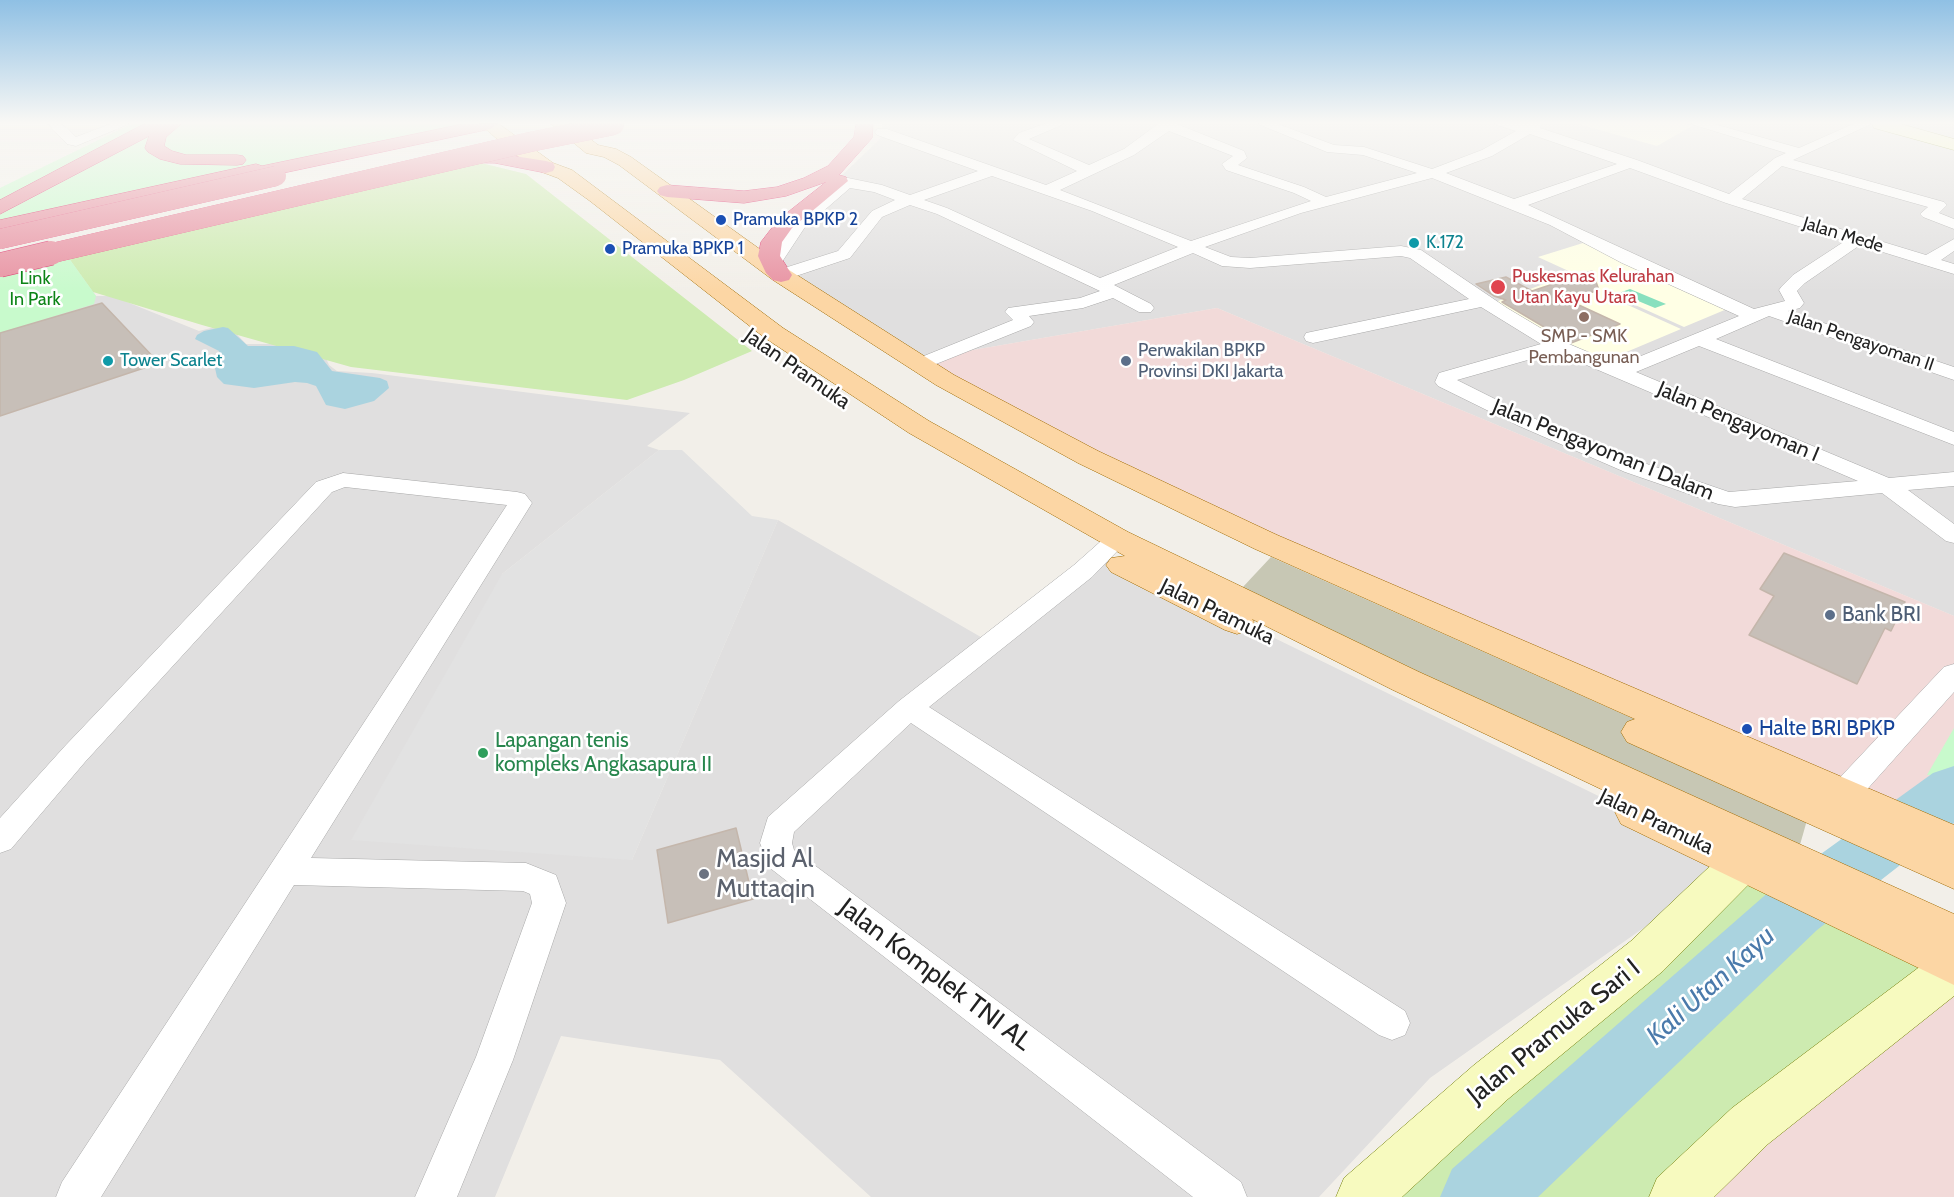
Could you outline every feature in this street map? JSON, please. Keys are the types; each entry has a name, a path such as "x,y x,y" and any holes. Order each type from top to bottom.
{"highway":[{"path":"0,201 47,180"},
{"path":"0,208 55,180"},
{"path":"0,226 210,180"},
{"path":"0,231 226,180"},
{"path":"0,239 286,180"},
{"path":"0,250 308,180"},
{"path":"0,257 337,180"},
{"path":"0,265 364,180"},
{"path":"667,191 744,197 779,192 815,180"},
{"path":"778,277 769,256 772,242 785,224 843,182"}],"main road":[{"name":"Jalan Pramuka","path":"573,180 866,417 1005,502 1110,546 1188,599 1758,862 1848,900 1954,935"},
{"path":"631,180 778,277 921,364 1088,457 1266,542 1948,854"},
{"path":"651,180 918,381 1029,446 1278,568 1851,808"},
{"path":"1029,446 1088,457"},
{"name":"Jalan Pramuka","path":"1848,900 1954,966"}],"street":[{"path":"778,277 844,254 877,213 966,180"},
{"name":"Jalan Pengayoman I","path":"1017,180 1097,208 1228,262 1401,252 1415,254 1484,301 1557,346 1888,486 1954,536"},
{"path":"1047,190 1070,180"},
{"path":"1269,180 1299,190 1326,203"},
{"path":"921,364 1025,322 1014,312 1083,303 1108,287 1192,246 1296,210 1410,180"},
{"name":"Jalan Pengayoman II","path":"1452,180 1516,204 1628,259 1761,313 1954,374"},
{"path":"1516,204 1584,180"},
{"name":"Jalan Mede","path":"1677,180 1731,200 1954,269"},
{"path":"1731,200 1756,180"},
{"path":"1848,180 1939,205 1928,214 1954,224"},
{"path":"843,182 867,185 912,199 960,218 1108,287 1145,308"},
{"path":"1620,372 1697,338 1761,313 1794,304 1788,290 1857,240"},
{"path":"1928,261 1954,244"},
{"path":"1313,337 1484,301"},
{"path":"1697,338 1954,439"},
{"name":"Jalan Pengayoman I Dalam","path":"1557,346 1446,377 1444,382 1526,422 1633,467 1715,497 1735,500 1888,486"},
{"path":"1888,486 1954,479"},
{"path":"0,840 75,754 324,487 343,480 518,498 520,503 77,1197"},
{"name":"Jalan Komplek TNI AL","path":"1110,546 909,708 779,826 776,843 781,858 1226,1197"},
{"path":"1851,808 1954,674"},
{"path":"909,708 1392,1023"},
{"name":"Jalan Pramuka Sari I","path":"1363,1197 1491,1082 1647,956 1758,862"},
{"path":"285,871 526,877 544,885 549,903 494,1060 436,1197"},
{"path":"1676,1197 1750,1126 1954,966"}],"shaded area":[{"path":"837,180 1954,180 1954,616 1217,308 915,360 775,270 772,242"},
{"path":"1583,243 1727,309 1684,327 1613,295 1616,292 1608,296 1681,329 1605,361 1490,304 1573,273 1538,257"},
{"path":"63,250 96,296 112,296 199,331 215,327 234,331 246,344 280,344 325,356 329,365 337,371 372,373 690,413 647,446 659,450 502,574 632,860 778,520 986,640 1102,554 1736,863 1430,1078 1319,1197 871,1197 720,1060 561,1036 495,1197 0,1197 0,265"},
{"path":"1217,308 1954,616 1954,843 1266,542 915,360"},
{"path":"659,450 682,450 752,516 778,520 632,860 351,840 502,574"},
{"path":"1271,557 1813,799 1792,873 1227,604"},
{"path":"1954,968 1954,1197 1690,1197"}],"green space":[{"path":"17,180 208,180 0,225 0,188"},
{"path":"389,180 533,180 752,351 684,380 627,400 351,367 93,292 65,253"},
{"name":"Link In Park","path":"63,250 96,296 94,304 0,333 0,265"},
{"path":"1630,289 1666,304 1655,308 1619,293"},
{"path":"1954,728 1954,772 1949,776 1927,775"},
{"path":"1744,870 1954,935 1686,1197 1366,1197"}],"water":[{"path":"228,328 248,346 294,346 317,352 332,371 380,378 387,381 389,388 374,401 345,409 326,405 316,386 307,383 295,382 254,388 224,384 217,377 215,368 220,356 219,351 195,339 204,331"}],"building":[{"path":"1592,271 1599,290 1568,300 1620,324 1571,343 1502,302 1506,300 1494,296 1476,284 1506,277 1532,291"},
{"path":"102,303 159,363 0,416 0,333"},
{"name":"Bank BRI","path":"1784,553 1905,602 1891,631 1885,628 1857,684 1749,635 1774,596 1760,589"},
{"name":"Masjid Al Muttaqin","path":"736,828 753,899 668,923 657,850"}],"waterway":[{"name":"Kali Utan Kayu","path":"1480,1197 1794,910 1954,790"}],"place":[{"name":"Pramuka BPKP 2","path":"721,220"},
{"name":"K.172","path":"1414,243"},
{"name":"Pramuka BPKP 1","path":"610,249"},
{"name":"Puskesmas Kelurahan Utan Kayu Utara","path":"1498,287"},
{"name":"SMP - SMK Pembangunan","path":"1584,317"},
{"name":"Tower Scarlet","path":"108,361"},
{"name":"Perwakilan BPKP Provinsi DKI Jakarta","path":"1126,361"},
{"name":"Bank BRI","path":"1830,615"},
{"name":"Halte BRI BPKP","path":"1747,729"},
{"name":"Lapangan tenis kompleks Angkasapura II","path":"483,753"},
{"name":"Masjid Al Muttaqin","path":"704,874"}]}
